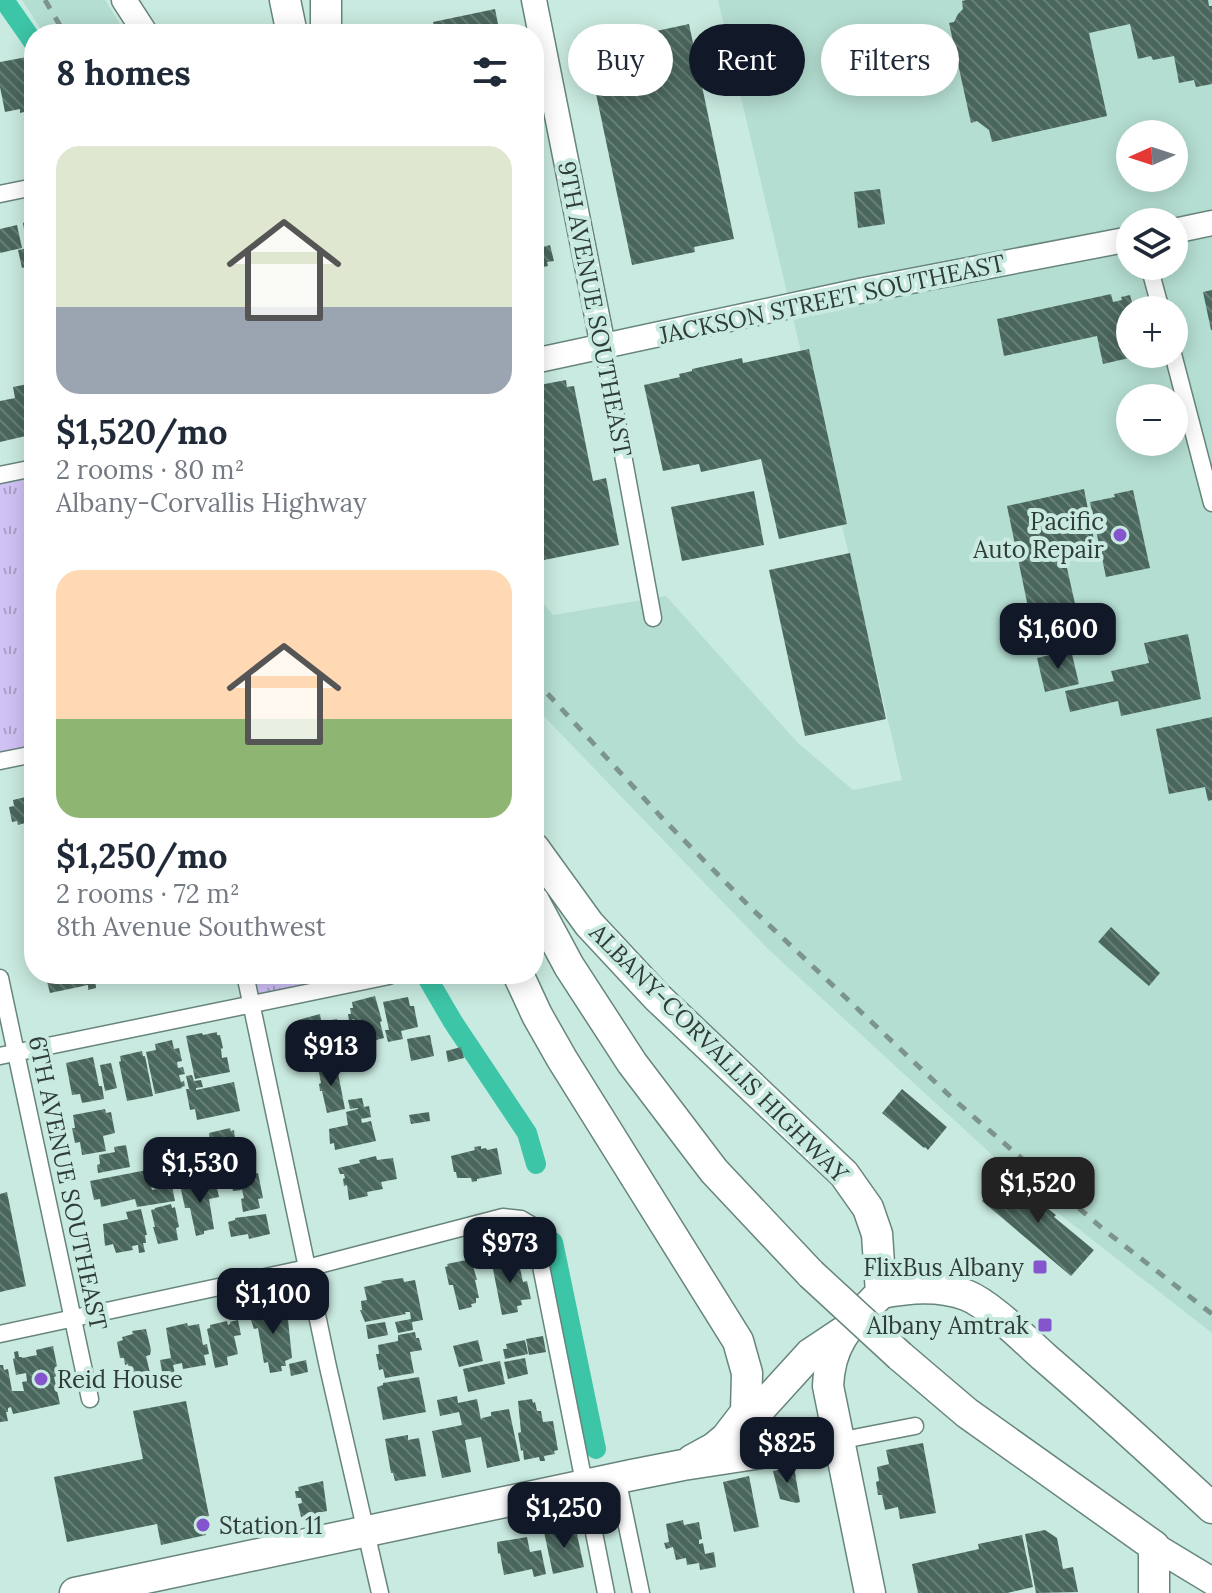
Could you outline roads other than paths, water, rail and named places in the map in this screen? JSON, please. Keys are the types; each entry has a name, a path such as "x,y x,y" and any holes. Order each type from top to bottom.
{"highway":[{"path":"285,0 290,24"},
{"path":"326,0 326,24"},
{"name":"ALBANY-CORVALLIS HIGHWAY","path":"544,862 589,924 657,997 844,1174 868,1208 877,1234 881,1293"},
{"path":"544,920 569,966 632,1063 714,1171 811,1274 900,1356 967,1413 1154,1546 1154,1593"},
{"path":"523,984 562,1059 735,1334 746,1368 746,1412"},
{"path":"683,1465 726,1438 746,1412 761,1408 810,1354 843,1332 881,1293 919,1287 935,1288 968,1296 1001,1319 1212,1508"},
{"path":"843,1332 833,1354 829,1380 831,1403 870,1593"},
{"path":"75,1593 132,1587 365,1530 617,1478 838,1441"}],"main road":[{"path":"1154,1546 1212,1581"}],"street":[{"path":"124,0 140,24"},
{"name":"9TH AVENUE SOUTHEAST","path":"534,0 536,24"},
{"name":"9TH AVENUE SOUTHEAST","path":"544,88 603,346 653,618"},
{"path":"0,194 24,189"},
{"path":"1188,228 1212,223"},
{"name":"JACKSON STREET SOUTHEAST","path":"544,359 855,292 1116,242"},
{"path":"1177,368 1212,503"},
{"path":"0,475 24,470"},
{"path":"0,761 24,756"},
{"name":"6TH AVENUE SOUTHEAST","path":"0,978 8,1055 90,1399"},
{"path":"247,984 380,1593"},
{"path":"8,1055 352,984"},
{"path":"0,1334 307,1268 503,1217 521,1219 533,1226 606,1593"},
{"path":"838,1441 915,1426"},
{"path":"617,1478 641,1593"}],"waterway":[{"path":"4,0 24,29"},
{"path":"431,984 527,1133 536,1164"},
{"path":"553,1242 596,1449"}],"railway":[{"path":"45,0 59,24"},
{"path":"544,690 664,820 751,908 952,1098 1103,1229 1212,1314"}],"place":[{"name":"Pacific Auto Repair","path":"1120,535"},
{"name":"FlixBus Albany","path":"1040,1267"},
{"name":"Albany Amtrak","path":"1045,1325"},
{"name":"Reid House","path":"41,1379"},
{"name":"Station 11","path":"203,1525"}]}
